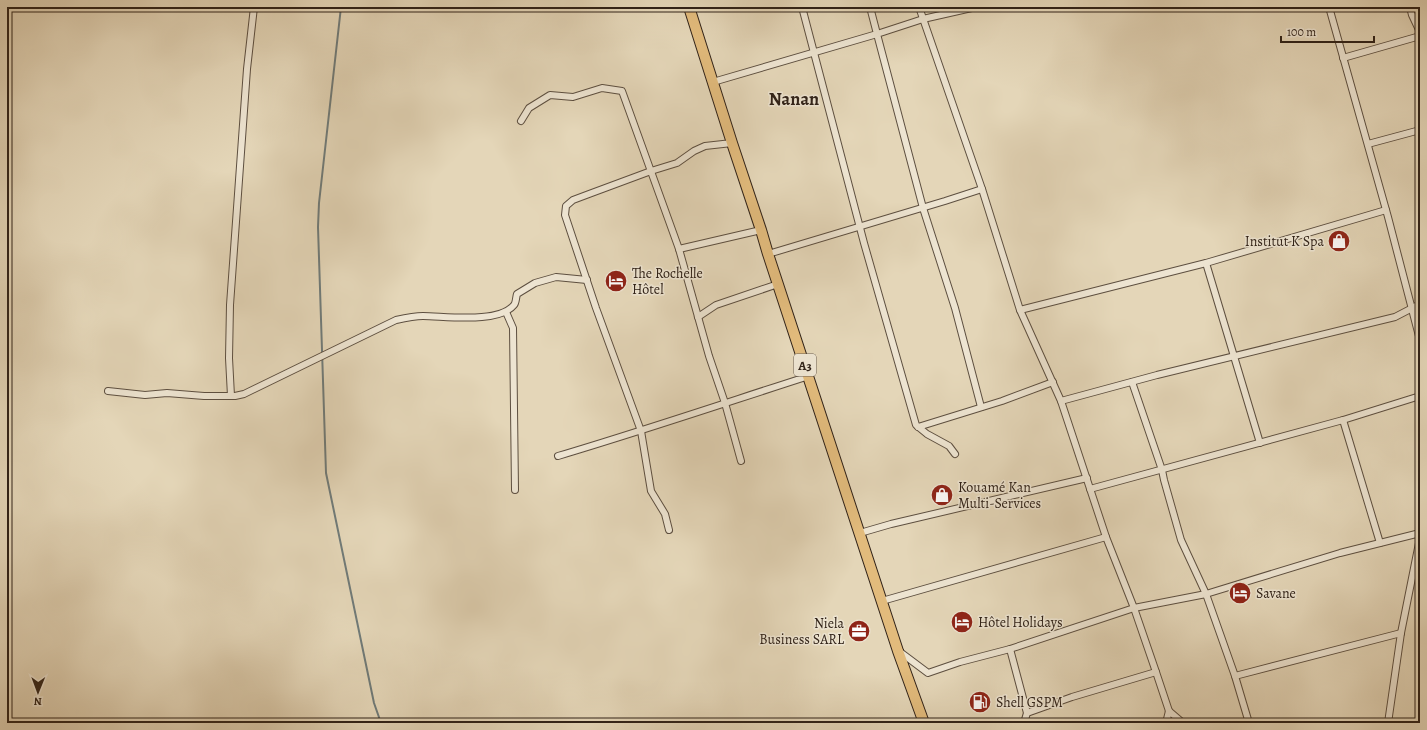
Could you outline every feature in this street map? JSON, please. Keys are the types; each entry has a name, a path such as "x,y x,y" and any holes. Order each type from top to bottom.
{"highway":[{"name":"A3","path":"689,7 898,651 924,723"}],"street":[{"path":"232,396 229,351 230,298 247,69 254,7"},
{"path":"802,7 882,310 916,425 927,434 949,446 955,454"},
{"path":"870,7 923,208 955,308 981,407"},
{"path":"919,7 982,189 1020,310 1061,401 1106,537 1134,608 1169,711 1183,723"},
{"path":"713,82 814,53 923,19 976,7"},
{"path":"1329,7 1368,144 1420,340"},
{"path":"1410,7 1420,32"},
{"path":"1343,58 1420,36"},
{"path":"521,121 529,108 550,95 573,97 602,88 622,91 679,249 709,356 726,403 742,461"},
{"path":"1368,144 1420,130"},
{"path":"669,530 665,514 651,491 641,431 565,215 566,206 573,200 677,163 694,151 705,146 732,143"},
{"path":"768,254 982,189"},
{"path":"1020,310 1206,263 1386,210"},
{"path":"679,249 761,230"},
{"path":"1206,263 1260,443"},
{"path":"108,391 145,395 167,393 204,396 232,396 244,394 396,320 422,316 490,317 506,312 514,305 517,294 535,283 556,277 587,280"},
{"path":"698,317 716,305 778,284"},
{"path":"1061,401 1395,317 1420,304"},
{"path":"506,312 513,328 515,490"},
{"path":"558,456 641,431 808,376"},
{"path":"918,427 1053,382"},
{"path":"1132,382 1162,470 1181,540 1206,594 1235,676 1249,723"},
{"path":"1090,489 1343,420 1420,396"},
{"path":"1343,420 1380,543"},
{"path":"860,533 891,524 1087,478"},
{"path":"898,651 928,673 960,662 1010,649 1134,608 1206,594 1340,553 1420,533"},
{"path":"882,601 1106,537"},
{"path":"1388,723 1401,633 1420,538"},
{"path":"1235,676 1401,633"},
{"path":"1010,649 1027,713 1024,723"},
{"path":"1027,713 1072,697 1156,672"},
{"path":"1166,723 1169,711"}],"waterway":[{"path":"341,7 319,203 318,227 326,473 374,703 381,723"}],"place":[{"name":"Institut K Spa","path":"1339,241"},
{"name":"The Rochelle Hôtel","path":"616,281"},
{"name":"Kouamé Kan Multi-Services","path":"942,495"},
{"name":"Savane","path":"1240,593"},
{"name":"Hôtel Holidays","path":"962,622"},
{"name":"Niela Business SARL","path":"859,631"},
{"name":"Shell GSPM","path":"980,702"}],"district":[{"name":"Nanan","path":"794,99"}]}
